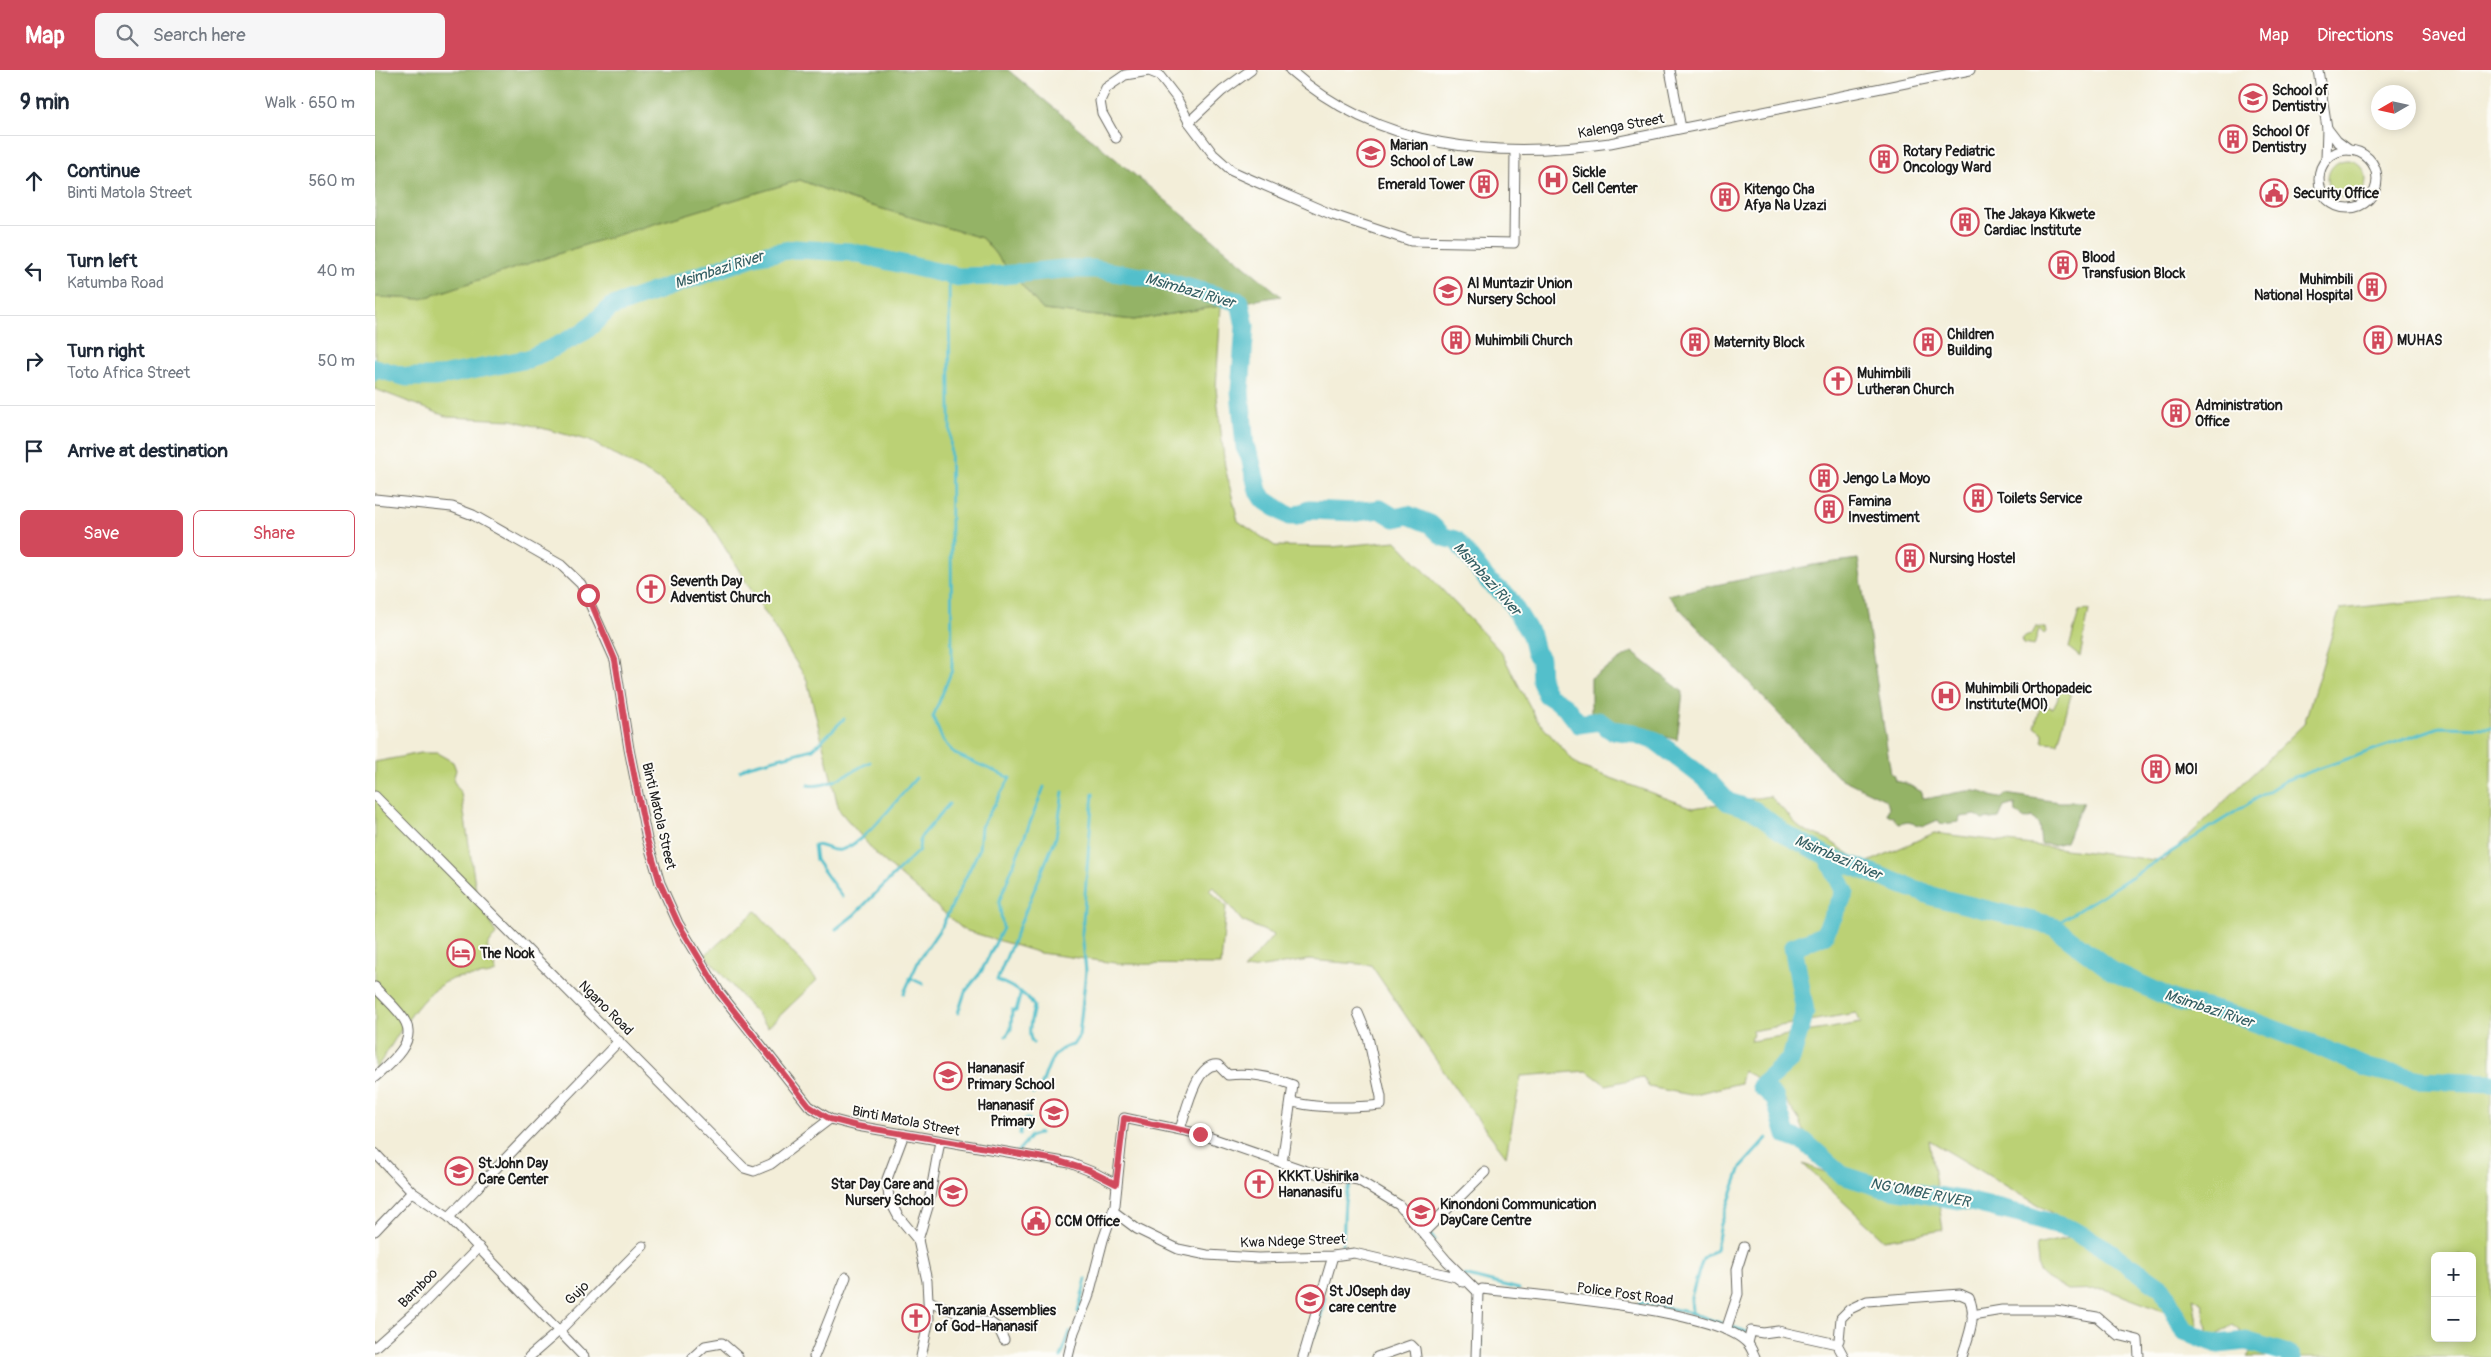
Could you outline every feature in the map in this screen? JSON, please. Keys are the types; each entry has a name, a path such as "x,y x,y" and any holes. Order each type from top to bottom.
{"street":[{"path":"1189,122 1222,91 1251,70"},
{"name":"Kalenga Street","path":"1290,70 1307,85 1351,113 1382,128 1464,147 1515,151 1563,150 1610,143 1970,70"},
{"path":"1670,70 1681,128"},
{"path":"2318,70 2327,128 2326,159"},
{"path":"1116,138 1102,113 1100,101 1106,88 1115,80 1136,72 1149,71 1159,75 1176,97 1189,122 1213,154 1232,171 1295,200 1411,241 1514,243 1515,151"},
{"path":"2327,128 2337,141 2349,150 2368,158 2376,175 2374,190 2369,198 2355,207 2338,206 2324,195 2319,179 2321,168 2326,159 2333,154 2349,150"},
{"name":"Binti Matola Street","path":"375,499 452,507 473,514 561,564 581,584 615,660 629,749 647,839 660,883 678,923 720,993 809,1106 830,1119 939,1141 1056,1160 1088,1170 1116,1184"},
{"name":"Ngano Road","path":"375,796 749,1171 761,1170 771,1164 830,1119"},
{"path":"375,987 406,1023 407,1030 403,1048 375,1077"},
{"path":"1292,1102 1312,1106 1359,1107 1381,1105 1369,1036 1358,1013"},
{"path":"449,1217 619,1041"},
{"path":"1180,1129 1199,1076 1209,1066 1218,1065 1228,1074 1259,1075 1293,1085 1282,1163"},
{"path":"1068,1357 1074,1332 1088,1298 1103,1240 1113,1211 1124,1118 1180,1129 1309,1172 1358,1180 1399,1205 1447,1261 1477,1292 1476,1357"},
{"path":"904,1134 887,1179 889,1199 898,1216 919,1240"},
{"path":"921,1357 927,1332 929,1301 919,1240 928,1207 939,1141"},
{"path":"375,1153 412,1192 449,1217 584,1357"},
{"path":"1424,1232 1485,1172"},
{"path":"375,1231 412,1192"},
{"name":"Kwa Ndege Street","path":"1113,1211 1137,1229 1178,1249 1207,1255 1258,1258 1333,1256 1354,1253 1455,1277 1477,1292"},
{"name":"Gujo","path":"529,1357 560,1330 643,1246"},
{"name":"Bamboo","path":"375,1347 422,1305 479,1247"},
{"path":"1726,1330 1738,1294 1737,1269 1744,1247"},
{"path":"1307,1356 1305,1347 1315,1322 1333,1256"},
{"path":"814,1357 846,1277"},
{"name":"Police Post Road","path":"1477,1292 1483,1289 1657,1311 1701,1321 1726,1330 1748,1343"},
{"path":"1837,1344 1841,1318 1850,1309 1867,1301 1960,1294 1969,1298 1972,1315 1969,1338 1962,1357"},
{"path":"929,1301 974,1320 991,1323 999,1329 1003,1340"},
{"path":"1972,1315 2002,1310 2056,1310 2097,1317 2118,1335 2138,1340 2139,1357"},
{"path":"1755,1357 1748,1343 1751,1331 1763,1333 1778,1331 1837,1344 1844,1357"},
{"path":"693,1357 705,1346 722,1342 738,1357"},
{"path":"1377,1357 1411,1345 1415,1349 1416,1357"}],"green space":[{"path":"375,70 1008,70 1281,296 1134,320 1043,310 982,238 852,200 800,180 594,242 421,299 375,297"},
{"path":"2347,160 2361,165 2366,179 2361,193 2347,198 2333,193 2328,179 2333,165"},
{"path":"800,180 852,200 982,238 1043,310 1134,320 1221,306 1216,388 1225,467 1238,521 1275,546 1331,547 1396,541 1501,652 1537,720 1578,766 1693,808 1770,796 1801,829 1827,839 1864,864 1934,833 2163,861 2304,724 2340,609 2491,594 2491,1357 2247,1357 2256,1344 2232,1325 2209,1341 2203,1304 2193,1298 2200,1342 2168,1313 2105,1289 2067,1290 2043,1276 2039,1272 2036,1245 2087,1234 1929,1140 1943,1230 1884,1240 1803,1164 1833,1175 1815,1160 1800,1121 1777,1088 1743,1071 1740,1083 1691,1095 1649,1087 1643,1077 1606,1085 1587,1071 1521,1076 1506,1156 1464,1101 1371,965 1309,960 1243,970 1274,935 1242,921 1214,887 1209,890 1226,906 1221,965 1123,964 1040,953 964,930 877,855 839,810 807,680 707,519 660,480 590,441 512,420 448,417 375,389 375,297 421,299 594,242","holes":["1856,1013 1861,1023 1751,1041 1753,1033 1751,1031"]},
{"path":"1858,559 1891,774 1893,774 1895,781 1905,783 1922,792 1923,798 1975,791 1998,798 2002,798 2005,794 2059,802 2083,802 2066,842 2054,845 2041,844 2039,825 2032,817 2025,819 2016,813 2015,804 2004,807 1999,818 1982,820 1976,815 1960,817 1959,822 1941,824 1938,820 1924,826 1908,822 1898,824 1893,817 1887,814 1889,807 1886,800 1838,777 1667,595 1813,565"},
{"path":"2089,610 2080,657 2069,648 2079,611"},
{"path":"2036,627 2045,628 2046,632 2044,634 2039,629 2034,646 2023,644 2021,639 2032,634"},
{"path":"1632,652 1683,692 1677,740 1591,715 1591,678"},
{"path":"2063,688 2071,695 2058,743 2043,742 2043,733 2035,727 2041,705 2053,708 2058,698 2057,689"},
{"path":"421,753 437,753 453,762 456,770 453,780 461,793 477,897 496,934 487,947 494,957 496,972 454,979 437,988 416,1008 375,1070 375,762"},
{"path":"756,911 817,980 768,1027 705,955"}],"waterway":[{"name":"Msimbazi River","path":"375,368 406,377 436,377 528,359 585,331 611,307 755,256 795,249 850,252 959,277 993,276 1063,269 1094,269 1155,279 1240,302 1245,326 1240,391 1245,447 1250,457 1258,491 1263,499 1289,516 1296,516 1309,510 1356,512 1380,509 1395,518 1408,515 1430,524 1444,537 1456,540 1489,582 1507,596 1531,635 1535,652 1540,659 1541,682 1547,695 1565,706 1579,724 1599,721 1611,730 1634,733 1656,741 1708,781 1728,802 1754,810 1785,834 1827,856 1935,897 2053,926 2112,971 2177,1001 2238,1016 2318,1046 2367,1068 2421,1080 2491,1083"},
{"path":"904,993 919,960 942,926 979,850 981,827 1010,778 955,754 943,741 933,717 952,670 949,275"},
{"path":"375,380 383,374 380,369"},
{"path":"740,771 748,766 813,749 844,719"},
{"path":"2053,926 2286,780 2440,727 2491,728"},
{"path":"808,785 832,782 870,762"},
{"path":"842,897 816,860 814,845 840,850 860,839 881,819 916,778"},
{"path":"958,1013 965,992 981,972 1003,928 999,902 1044,787"},
{"path":"1033,1043 1030,1030 1034,1006 1022,993 997,980 1056,837 1063,792"},
{"path":"1033,1094 1034,1090 1041,1087 1051,1060 1060,1051 1073,1045 1079,1036 1086,971 1082,933 1093,793"},
{"path":"836,929 854,915 919,850 920,838 949,804"},
{"name":"NG'OMBE RIVER","path":"1827,856 1845,892 1824,935 1793,947 1805,1011 1791,1059 1761,1086 1775,1098 1786,1135 1805,1142 1842,1175 1880,1187 1967,1201 2032,1217 2073,1230 2106,1249 2162,1288 2184,1331 2218,1344 2246,1341 2292,1357"},
{"path":"910,978 923,984"},
{"path":"1006,1036 1011,1029 1012,1010 1016,1011 1021,992"},
{"path":"1020,1134 1022,1122 1026,1119 1030,1120"},
{"path":"1018,1151 1031,1136 1040,1133"},
{"path":"1692,1313 1691,1297 1703,1258 1716,1249 1721,1224 1741,1167 1767,1138"},
{"path":"1340,1254 1346,1197 1352,1182"},
{"path":"1406,1208 1414,1212 1435,1240"},
{"path":"1464,1275 1519,1289"},
{"path":"1078,1312 1086,1279"},
{"path":"1313,1336 1319,1325 1325,1297"},
{"path":"1638,1306 1640,1302 1692,1313 1726,1325"},
{"path":"1730,1326 1746,1332"},
{"path":"1061,1357 1070,1332"},
{"path":"1481,1340 1481,1357"}],"place":[{"name":"School of Dentistry","path":"2253,98"},
{"name":"School Of Dentistry","path":"2233,139"},
{"name":"Marian School of Law","path":"1371,153"},
{"name":"Rotary Pediatric Oncology Ward","path":"1884,159"},
{"name":"Sickle Cell Center","path":"1553,180"},
{"name":"Emerald Tower","path":"1484,184"},
{"name":"Security Office","path":"2274,193"},
{"name":"Kitengo Cha Afya Na Uzazi","path":"1725,197"},
{"name":"The Jakaya Kikwete Cardiac Institute","path":"1965,222"},
{"name":"Blood Transfusion Block","path":"2063,265"},
{"name":"Muhimbili National Hospital","path":"2372,287"},
{"name":"Al Muntazir Union Nursery School","path":"1448,291"},
{"name":"Muhimbili Church","path":"1456,340"},
{"name":"MUHAS","path":"2378,340"},
{"name":"Maternity Block","path":"1695,342"},
{"name":"Children Building","path":"1928,342"},
{"name":"Muhimbili Lutheran Church","path":"1838,381"},
{"name":"Administration Office","path":"2176,413"},
{"name":"Jengo La Moyo","path":"1824,478"},
{"name":"Toilets Service","path":"1978,498"},
{"name":"Famina Investiment","path":"1829,509"},
{"name":"Nursing Hostel","path":"1910,558"},
{"name":"Seventh Day Adventist Church","path":"651,589"},
{"name":"Muhimbili Orthopadeic Institute(MOI)","path":"1946,696"},
{"name":"MOI","path":"2156,769"},
{"name":"The Nook","path":"461,953"},
{"name":"Hananasif Primary School","path":"948,1076"},
{"name":"Hananasif Primary","path":"1054,1113"},
{"name":"St.John Day Care Center","path":"459,1171"},
{"name":"KKKT Ushirika Hananasifu","path":"1259,1184"},
{"name":"Star Day Care and Nursery School","path":"953,1192"},
{"name":"Kinondoni Communication DayCare Centre","path":"1421,1212"},
{"name":"CCM Office","path":"1036,1221"},
{"name":"St JOseph day care centre","path":"1310,1299"},
{"name":"Tanzania Assemblies of God-Hananasif","path":"916,1318"}],"route":[{"path":"588,595 615,660 637,791 647,839 660,883 678,923 699,961 720,993 809,1106 830,1119 857,1126 946,1143 1056,1160 1088,1170 1116,1184 1124,1118 1200,1134"}]}
